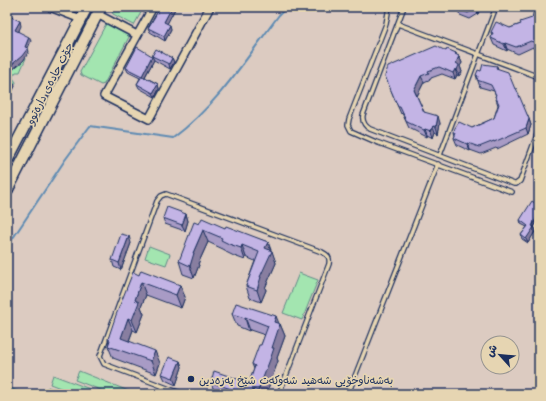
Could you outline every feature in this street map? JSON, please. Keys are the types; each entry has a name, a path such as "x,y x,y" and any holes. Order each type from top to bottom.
{"main road":[{"name":"جۆت جادەی دارەتوو","path":"8,156 87,7"},
{"name":"جۆت جادەی دارەتوو","path":"7,191 99,11"}],"street":[{"path":"50,7 81,19"},
{"path":"153,7 104,96 149,119 210,7"},
{"path":"99,11 138,35"}],"lane":[{"path":"388,7 386,24 349,119 349,128 353,133 370,140 512,192"},
{"path":"404,7 363,120 366,126 370,129 516,184 520,181 539,129"},
{"path":"440,155 496,7"},
{"path":"398,24 539,77"},
{"path":"348,394 438,164"},
{"path":"183,394 104,364 100,356 157,201 161,196 166,194 315,249 328,256 329,264 279,394"}],"green space":[{"path":"115,7 144,7 134,25 113,14 112,12"},
{"path":"106,24 128,34 129,37 104,84 101,85 81,75 80,72"},
{"path":"26,58 20,72 16,72 13,76 16,82 15,85 7,81 7,75"},
{"path":"149,246 170,254 166,265 145,258"},
{"path":"299,273 318,280 302,320 283,313"},
{"path":"79,371 136,394 111,394 75,380"},
{"path":"53,375 90,389 88,394 76,394 50,384"},
{"path":"7,387 23,393 23,394 7,394"},
{"path":"48,387 66,394 45,394"}],"building":[{"path":"158,7 172,7 164,22 170,25 164,36 148,28 160,8"},
{"path":"457,7 476,8 468,13 458,9"},
{"path":"535,7 539,7 539,39 516,47 505,43 504,44 491,38 493,33 491,32 496,22 510,28 521,24 520,22 532,18"},
{"path":"7,15 20,21 15,30 29,37 25,47 28,48 22,56 7,69"},
{"path":"436,46 446,51 447,49 456,53 455,54 459,56 456,63 459,65 457,70 455,69 453,73 439,67 428,71 429,73 421,76 414,90 424,112 438,116 436,127 433,126 431,131 424,130 407,122 400,107 398,107 385,76 388,67"},
{"path":"137,47 152,56 142,76 126,68"},
{"path":"156,49 172,58 169,64 152,56"},
{"path":"483,64 497,66 496,68 508,72 529,119 526,128 479,147 468,143 467,144 454,138 456,133 454,132 459,122 472,128 494,118 499,104 495,96 496,95 491,85 477,80 478,76 476,75 478,70 481,71"},
{"path":"142,76 158,84 153,93 137,84"},
{"path":"7,79 13,82 8,92 7,91"},
{"path":"532,201 539,206 539,215 532,226 534,227 526,239 521,235 528,226 520,220"},
{"path":"167,207 186,214 182,225 163,218"},
{"path":"202,218 225,228 226,226 268,242 265,248 272,251 260,277 257,290 246,286 259,252 242,245 241,248 229,244 221,240 222,238 203,230 193,253 190,266 179,261 194,222 199,224"},
{"path":"121,234 129,236 119,263 112,260"},
{"path":"141,270 180,285 176,295 141,282 135,300 139,302 132,320 128,318 121,338 155,351 151,361 108,346 110,340 108,339 116,315 133,272 139,275"},
{"path":"236,303 276,316 274,322 280,324 272,348 274,348 258,391 253,389 251,394 245,394 211,382 214,371 249,383 255,366 252,364 268,326 245,317 232,314"},
{"path":"169,357 180,361 173,378 162,374"}],"waterway":[{"path":"7,247 65,160 90,126 173,138 189,125 217,96 243,65 279,15 287,7"}],"place":[{"name":"بەشەناوخۆیی شەهید شەوکەت شێخ یەزەدین","path":"191,379"}]}
